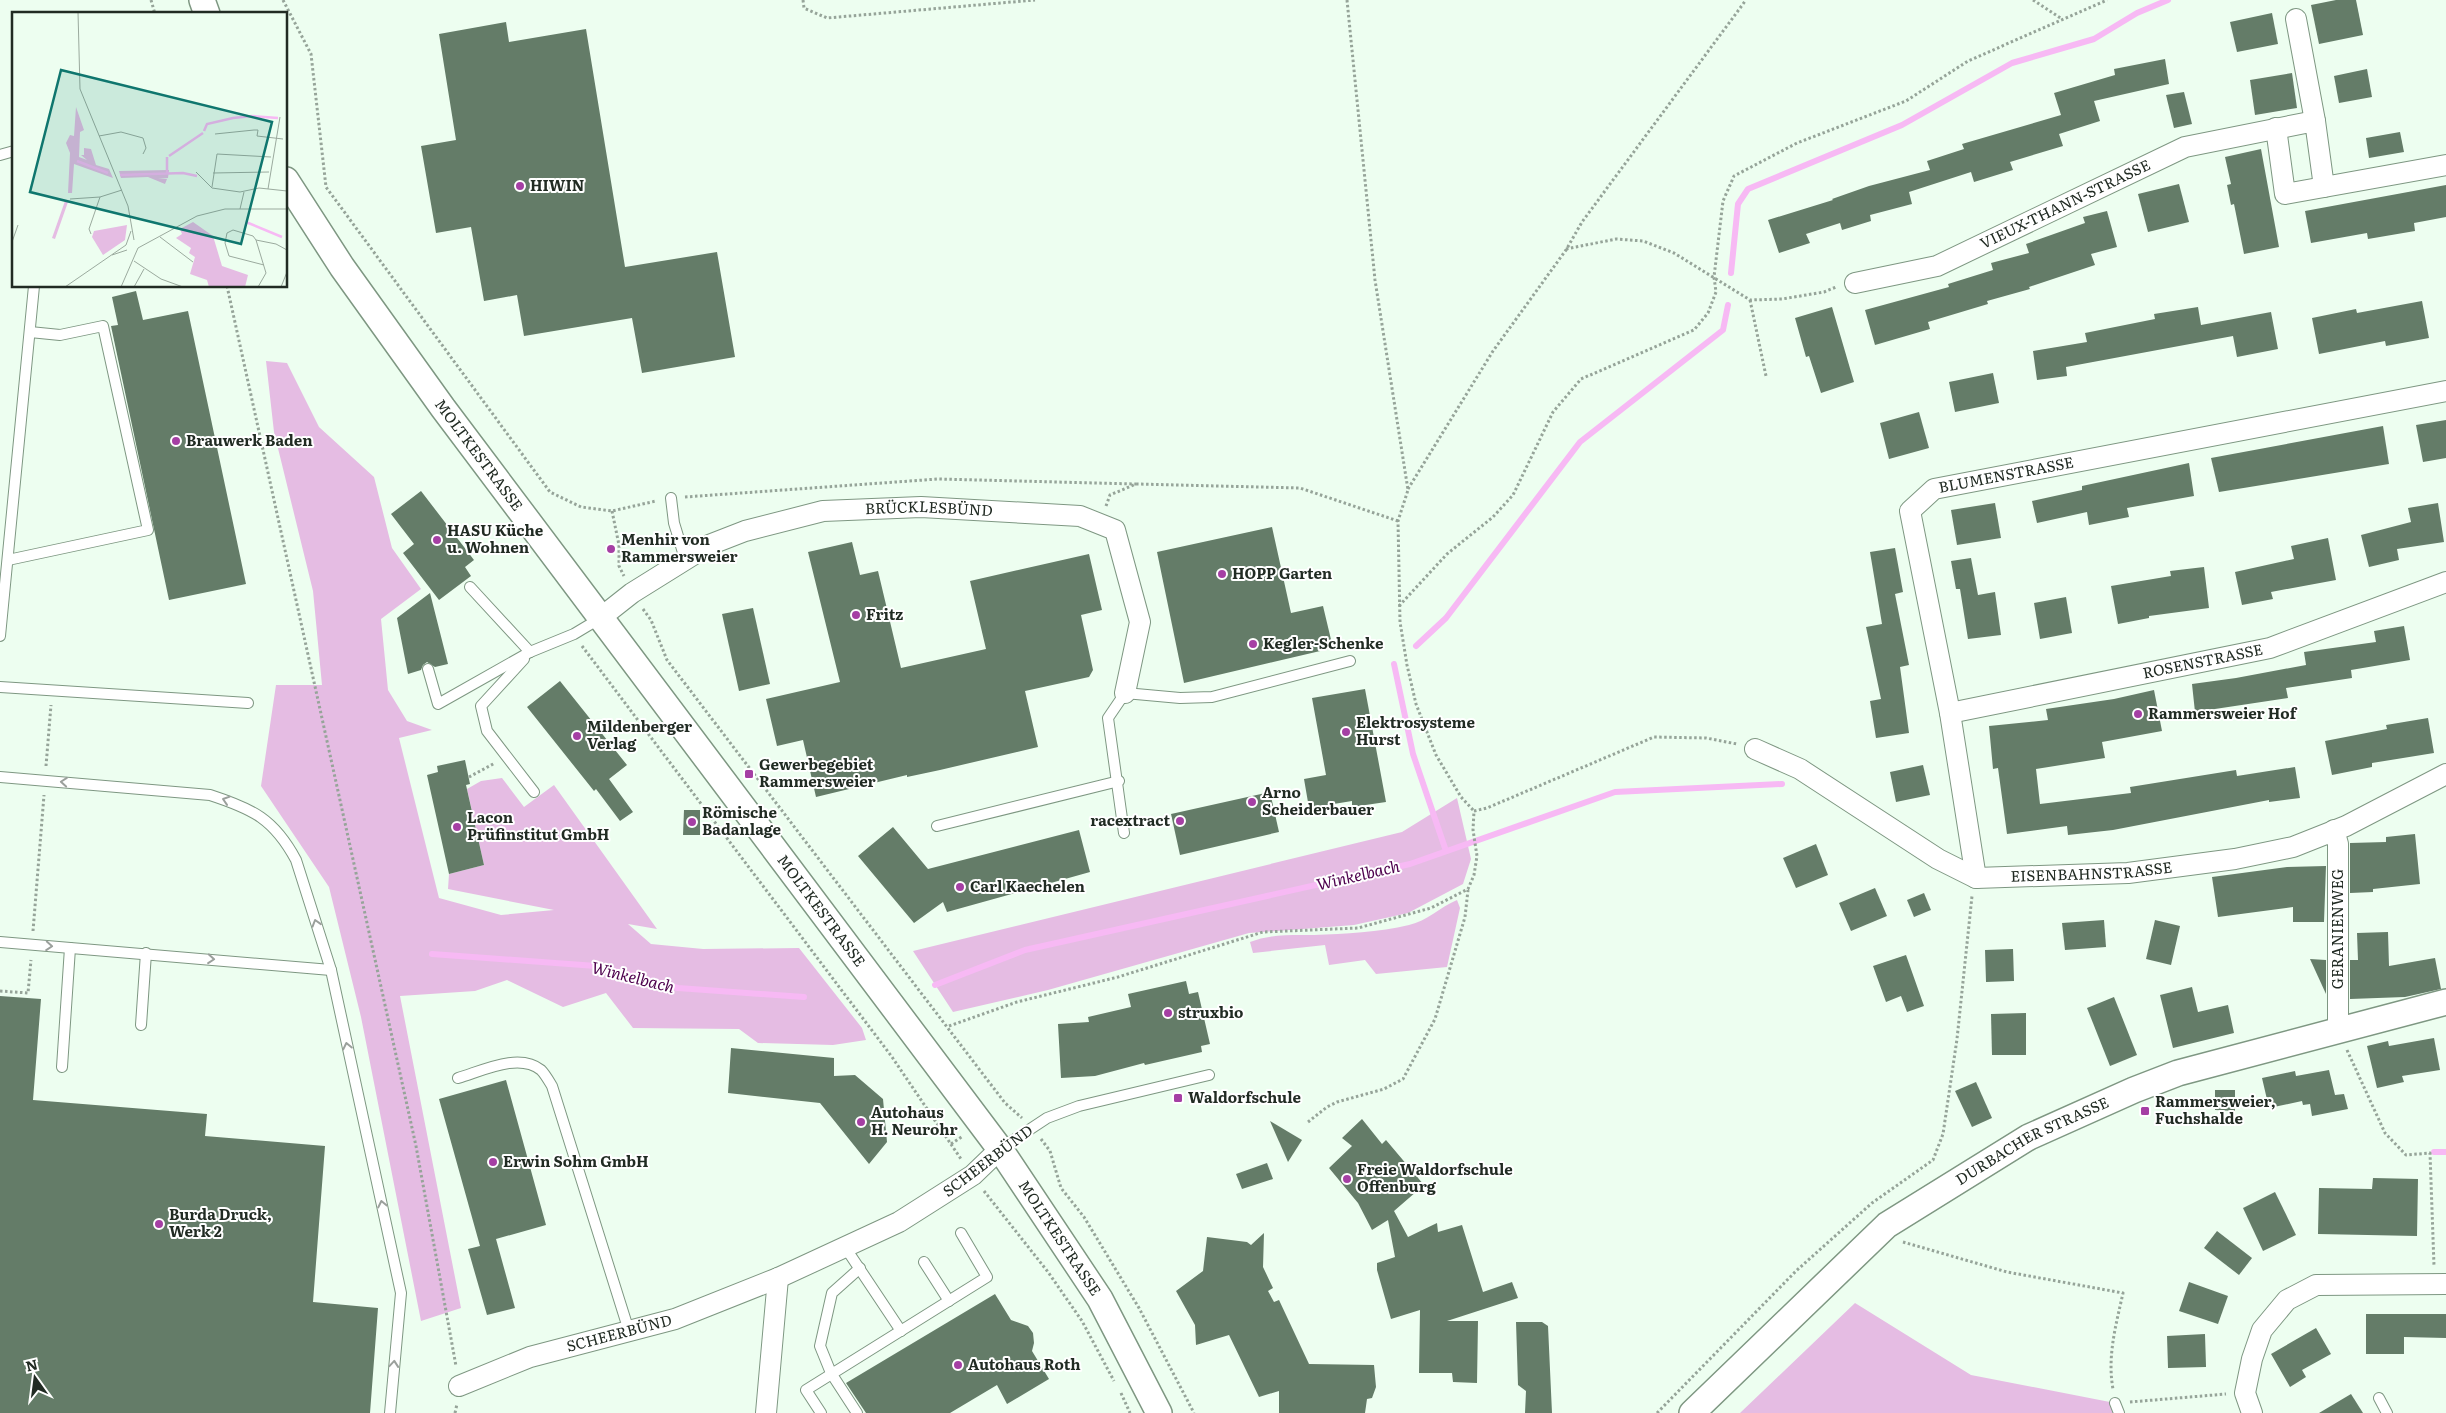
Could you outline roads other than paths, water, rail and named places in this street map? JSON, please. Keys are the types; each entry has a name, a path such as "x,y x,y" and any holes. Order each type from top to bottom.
{"street":[{"path":"202,0 206,12"},
{"path":"2296,19 2315,121 2324,188"},
{"name":"VIEUX-THANN-STRASSE","path":"1855,283 1937,266 2185,147 2315,121"},
{"path":"2276,128 2285,194 2446,165"},
{"name":"MOLTKESTRASSE","path":"288,183 342,267 437,400 1000,1149 1100,1299 1159,1413"},
{"name":"BLUMENSTRASSE","path":"1976,878 1950,714 1910,512 1934,489 2446,391"},
{"name":"BRÜCKLESBÜND","path":"599,618 632,592 709,545 745,531 823,511 921,507 1080,516 1115,530 1140,622 1125,693"},
{"name":"ROSENSTRASSE","path":"1950,714 2270,648 2446,582"},
{"name":"EISENBAHNSTRASSE","path":"1755,749 1800,769 1938,859 1976,878 2128,873 2182,867 2293,847 2334,830 2446,774"},
{"name":"GERANIENWEG","path":"2334,830 2338,844 2338,1029"},
{"name":"DURBACHER STRASSE","path":"1692,1413 1887,1225 2029,1137 2134,1090 2178,1073 2338,1029 2446,1002"},
{"name":"SCHEERBÜND","path":"460,1386 530,1358 675,1319 778,1278 899,1222 973,1175 1000,1149"},
{"path":"766,1413 778,1278"},
{"path":"2252,1413 2245,1393 2252,1359 2262,1330 2286,1300 2316,1285 2440,1284"}],"lane":[{"path":"0,636 34,288"},
{"path":"8,560 148,530 103,326 60,336 30,332"},
{"path":"670,498 674,523 685,559"},
{"path":"470,587 530,652"},
{"path":"428,669 438,704 530,652 574,634 599,618"},
{"path":"530,652 481,706 488,731 534,792"},
{"path":"1124,833 1119,781 1108,718 1125,693 1180,698 1212,697 1350,661"},
{"path":"0,687 248,703"},
{"path":"0,777 210,795 239,805 278,830 296,860 331,970 401,1293 390,1413"},
{"path":"938,826 1119,781"},
{"path":"0,942 331,970"},
{"path":"62,1067 70,948"},
{"path":"141,1025 146,953"},
{"path":"458,1078 512,1062 529,1063 542,1070 552,1086 629,1331"},
{"name":"SCHEERBÜND","path":"1000,1149 1047,1118 1079,1106 1209,1075"},
{"path":"821,1413 806,1390 987,1277 961,1233"},
{"path":"845,1247 901,1330"},
{"path":"924,1262 949,1301"},
{"path":"857,1413 831,1373 820,1346 832,1293 860,1268"},
{"path":"2379,1398 2387,1413"},
{"path":"2115,1403 2119,1413"}],"waterway":[{"path":"1731,273 1738,204 1748,189 1902,125 2012,63 2094,39 2137,13 2168,0"},
{"path":"1416,646 1446,618 1580,442 1723,330 1728,305"},
{"path":"1394,664 1413,754 1446,851"},
{"name":"Winkelbach","path":"935,985 1025,950 1410,864 1615,792 1782,784"},
{"name":"Winkelbach","path":"432,954 596,966 678,988 804,997"},
{"path":"2434,1152 2446,1152"}],"place":[{"name":"HIWIN","path":"520,186"},
{"name":"Brauwerk Baden","path":"176,441"},
{"name":"HASU Küche u. Wohnen","path":"437,540"},
{"name":"Menhir von Rammersweier","path":"611,549"},
{"name":"HOPP Garten","path":"1222,574"},
{"name":"Fritz","path":"856,615"},
{"name":"Kegler-Schenke","path":"1253,644"},
{"name":"Rammersweier Hof","path":"2138,714"},
{"name":"Elektrosysteme Hurst","path":"1346,732"},
{"name":"Mildenberger Verlag","path":"577,736"},
{"name":"Gewerbegebiet Rammersweier","path":"749,774"},
{"name":"Arno Scheiderbauer","path":"1252,802"},
{"name":"racextract","path":"1180,821"},
{"name":"Römische Badanlage","path":"692,822"},
{"name":"Lacon Prüfinstitut GmbH","path":"457,827"},
{"name":"Carl Kaechelen","path":"960,887"},
{"name":"struxbio","path":"1168,1013"},
{"name":"Waldorfschule","path":"1178,1098"},
{"name":"Rammersweier, Fuchshalde","path":"2145,1111"},
{"name":"Autohaus H. Neurohr","path":"861,1122"},
{"name":"Erwin Sohm GmbH","path":"493,1162"},
{"name":"Freie Waldorfschule Offenburg","path":"1347,1179"},
{"name":"Burda Druck, Werk 2","path":"159,1224"},
{"name":"Autohaus Roth","path":"958,1365"}]}
